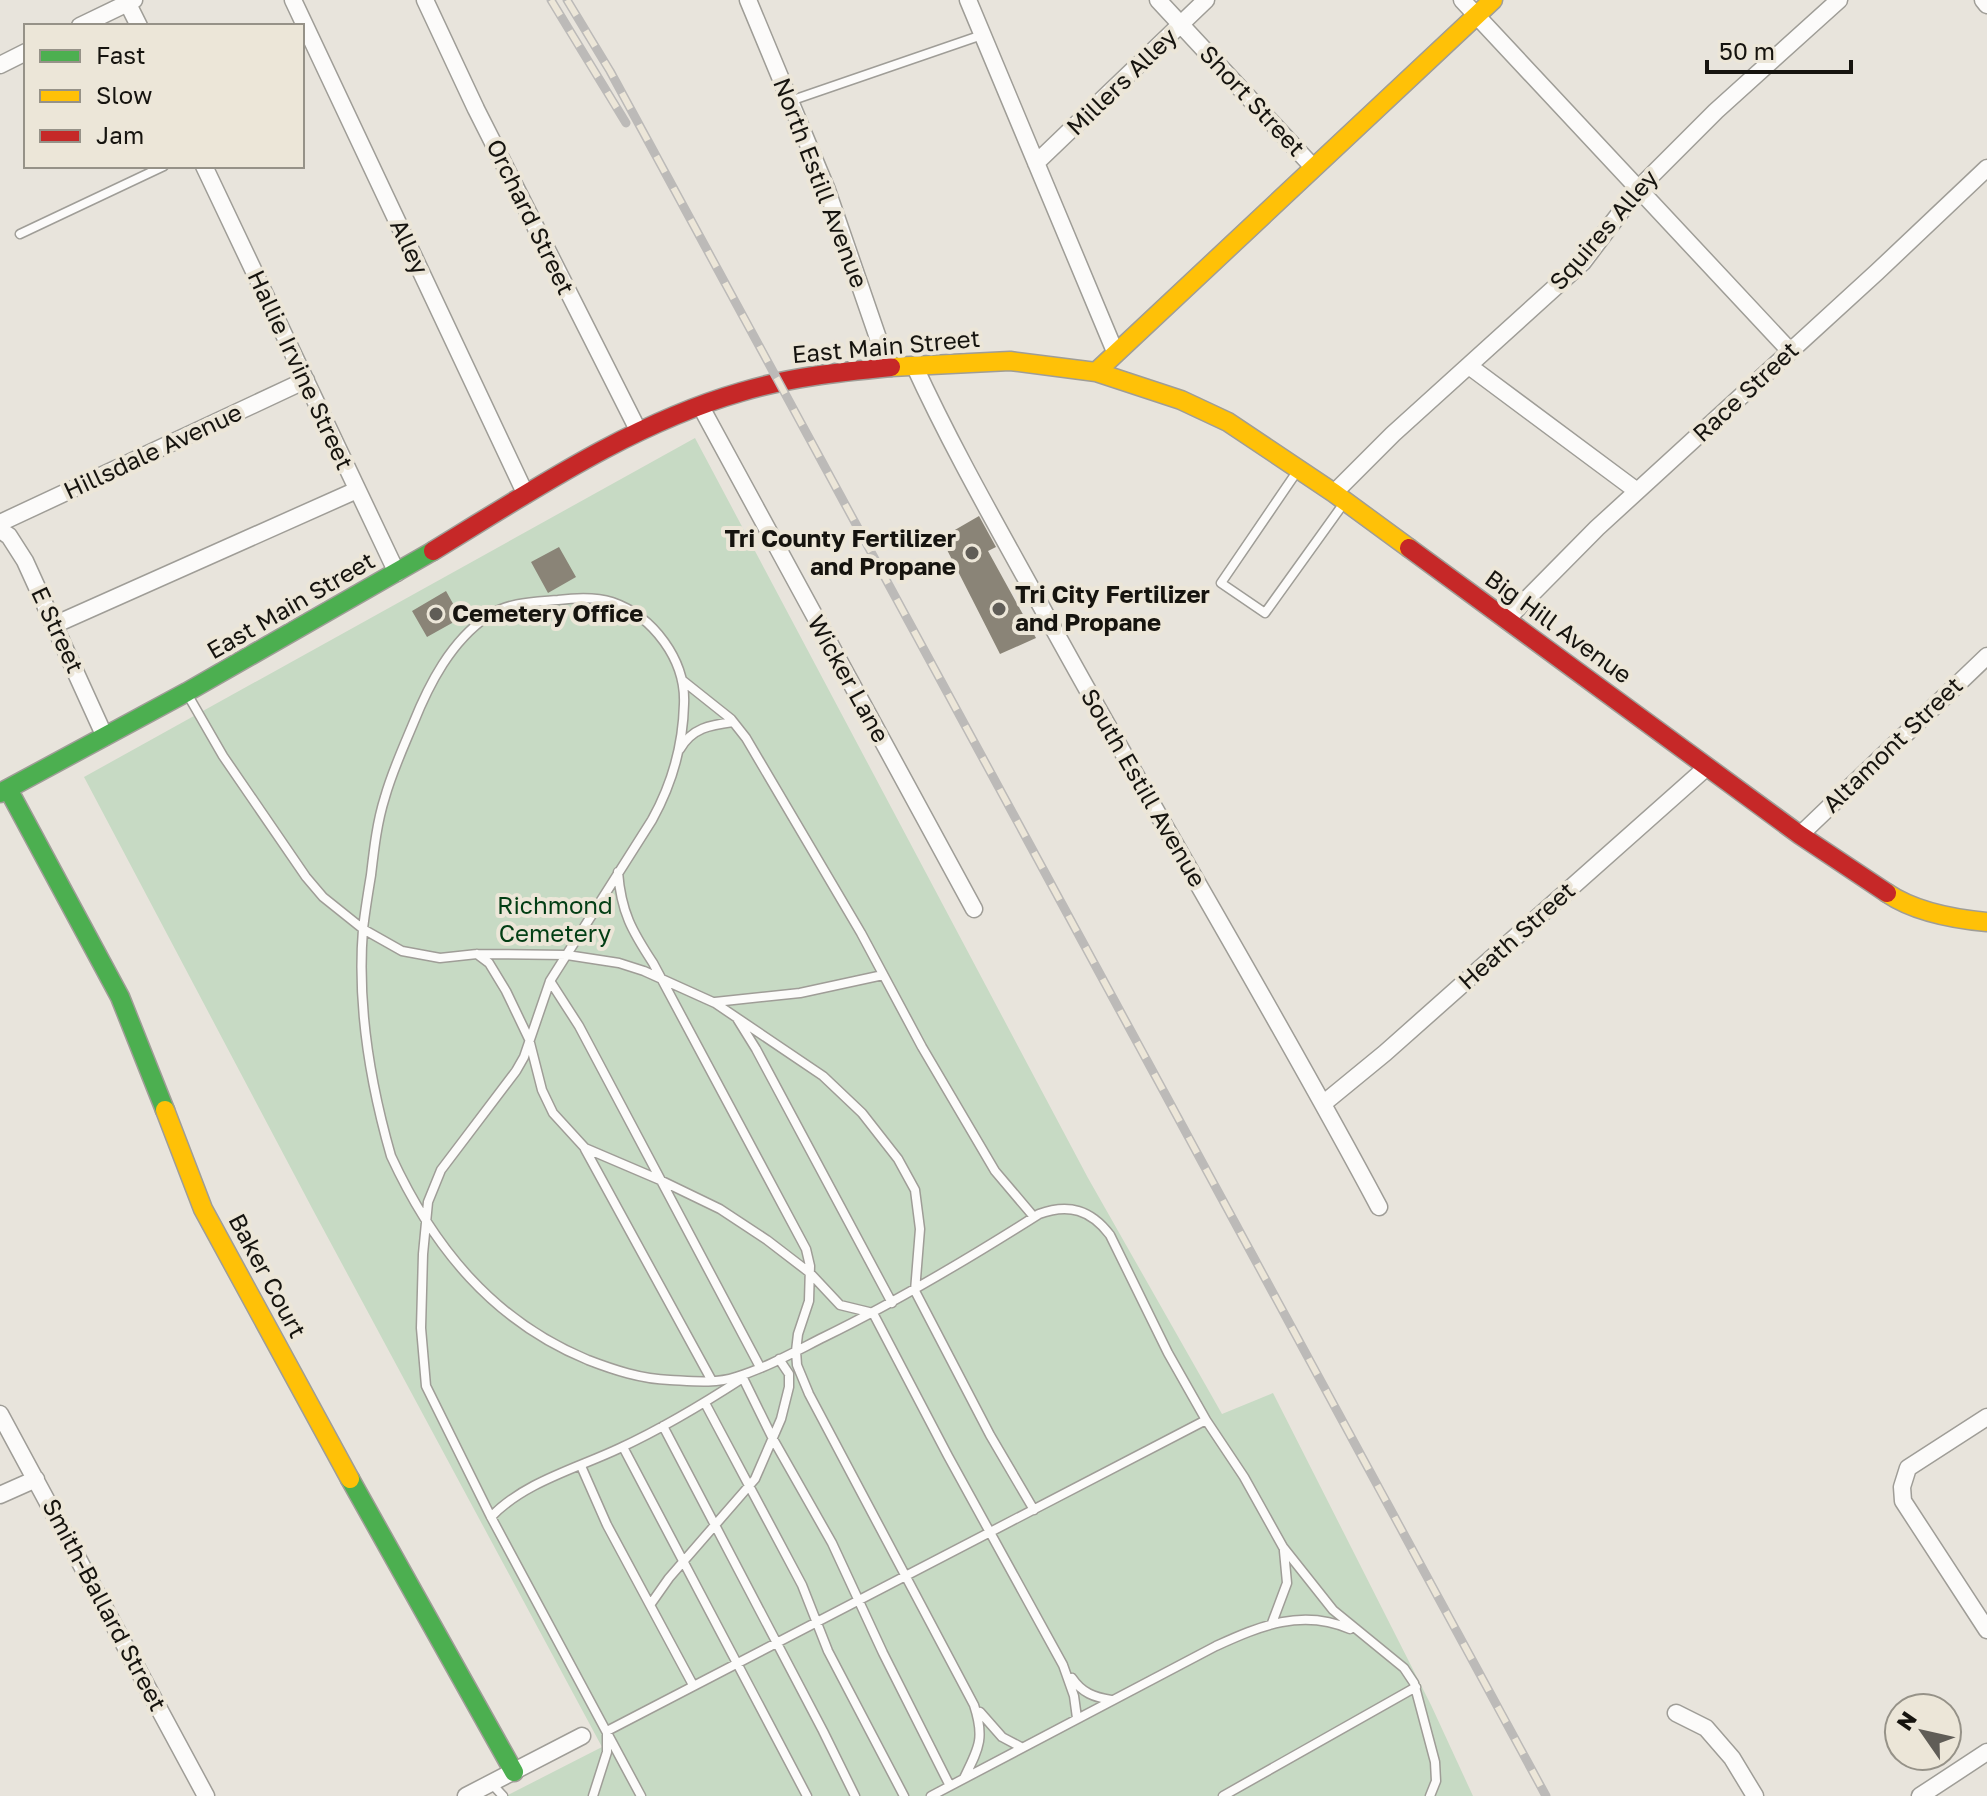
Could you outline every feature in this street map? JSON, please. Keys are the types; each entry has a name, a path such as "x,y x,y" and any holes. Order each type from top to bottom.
{"main road":[{"path":"1096,372 1493,0"},
{"name":"East Main Street","path":"4,791 187,692 639,432 701,407 779,381 888,367 1010,361 1045,363 1096,372"},
{"name":"Big Hill Avenue","path":"1096,372 1193,405 1228,422 1339,497 1800,835 1896,899 1956,919 1987,922"},
{"name":"Baker Court","path":"4,791 120,997 203,1209 390,1553 514,1772"}],"street":[{"name":"Alley","path":"293,0 526,495"},
{"name":"Orchard Street","path":"425,0 476,109 639,432"},
{"name":"North Estill Avenue","path":"748,0 847,244 888,367"},
{"path":"968,0 1116,354"},
{"name":"Short Street","path":"1158,0 1313,167"},
{"name":"Millers Alley","path":"1036,163 1206,0"},
{"path":"1462,0 1790,351"},
{"name":"Squires Alley","path":"1339,497 1393,434 1583,262 1638,189 1716,111 1839,0"},
{"path":"1983,0 1987,5"},
{"path":"84,24 129,1 138,24"},
{"path":"0,65 24,53"},
{"name":"Hallie Irvine Street","path":"205,168 397,573"},
{"name":"Race Street","path":"1507,619 1637,491 1987,168"},
{"name":"South Estill Avenue","path":"914,365 963,465 1082,682 1324,1103 1379,1207"},
{"path":"1469,366 1637,491"},
{"name":"Hillsdale Avenue","path":"0,523 306,380"},
{"name":"Wicker Lane","path":"701,407 974,909"},
{"path":"54,625 357,490"},
{"name":"E Street","path":"0,530 18,547 105,737"},
{"name":"Altamont Street","path":"1800,835 1987,656"},
{"name":"Heath Street","path":"1324,1103 1707,767"},
{"name":"Smith-Ballard Street","path":"0,1414 206,1796"},
{"path":"1987,1417 1908,1468 1902,1487 1903,1501 1987,1630"},
{"path":"0,1495 36,1479"},
{"path":"1676,1713 1706,1728 1732,1758 1755,1796"},
{"path":"466,1796 582,1736"},
{"path":"1920,1796 1987,1752"}],"lane":[{"path":"789,101 982,35"},
{"path":"20,234 160,168"},
{"path":"1299,469 1221,583 1265,613 1339,497"},
{"path":"641,1796 491,1517 426,1386 421,1328 426,1219 433,1187 441,1170 516,1071 550,981 663,799 678,753 685,703 677,666 658,633 633,611 609,601 576,598 525,603 489,614 442,665 423,701 384,799 375,838 363,929 367,1041 391,1156 426,1219 438,1239 471,1280 495,1304 559,1346 611,1369 645,1378 712,1381 734,1378 779,1359 873,1313 915,1291 1034,1217 1054,1208 1086,1211 1099,1221 1123,1258 1168,1353 1283,1547 1317,1591 1357,1631"},
{"path":"681,679 733,722 761,759 805,842 995,1171 1034,1217"},
{"path":"187,692 223,756 306,877 323,897 363,929 402,951 440,958 477,954 567,955 619,963 661,977 715,1003 823,1076 876,1128 915,1190 919,1211 915,1291 990,1435 1034,1510"},
{"path":"678,753 695,731 709,725 733,722"},
{"path":"617,872 622,909 631,928 661,977 806,1249 810,1273 809,1301 798,1334 797,1365 809,1394 974,1705 981,1726 980,1745 964,1778"},
{"path":"477,954 497,973 529,1039 542,1090 553,1113 585,1148 712,1381"},
{"path":"715,1003 800,993 883,975"},
{"path":"550,981 579,1026 760,1367"},
{"path":"735,1016 756,1049 892,1303"},
{"path":"585,1148 720,1209 810,1273 840,1305 873,1313 1063,1665 1084,1692 1112,1700"},
{"path":"650,1605 749,1487 773,1439 789,1387 789,1374 779,1359"},
{"path":"491,1517 514,1497 663,1426 760,1367"},
{"path":"743,1378 773,1439 832,1543 950,1786"},
{"path":"705,1403 802,1585 828,1651 904,1796"},
{"path":"607,1731 1206,1420"},
{"path":"663,1426 855,1796"},
{"path":"623,1447 807,1796"},
{"path":"581,1466 589,1489 693,1685"},
{"path":"1272,1623 1287,1583 1283,1547"},
{"path":"931,1796 1216,1646 1272,1623 1302,1618 1323,1620 1357,1631 1375,1642 1404,1668 1416,1687 1435,1762 1436,1781 1430,1796"},
{"path":"1063,1665 1074,1696 1077,1718"},
{"path":"1223,1796 1416,1687"},
{"path":"974,1705 1002,1737 1021,1747"},
{"path":"593,1796 607,1752 607,1731"},
{"path":"491,1783 503,1796"}],"green space":[{"name":"Richmond Cemetery","path":"695,438 1088,1178 1222,1414 1273,1393 1431,1705 1473,1796 506,1796 602,1747 84,777"}],"building":[{"name":"Tri City Fertilizer and Propane","path":"979,516 996,547 988,551 1036,638 1000,654 941,538"},
{"path":"559,547 576,577 548,593 531,562"},
{"name":"Cemetery Office","path":"446,591 461,618 427,637 412,611"}],"railway":[{"path":"551,0 626,123"},
{"path":"567,0 610,71 1546,1796"}],"traffic: fast":[{"path":"0,793 187,692 433,551"},
{"path":"8,789 120,997 165,1110"},
{"path":"350,1479 514,1772"}],"traffic: slow":[{"path":"1096,372 1493,0"},
{"path":"891,367 1010,361 1096,372 1181,400 1228,422 1409,548"},
{"path":"1887,893 1935,914 1987,922"},
{"path":"165,1110 203,1209 350,1479"}],"traffic: jam":[{"path":"433,551 582,461 660,422 741,392 778,382 891,367"},
{"path":"1409,548 1800,835 1887,893"}],"place":[{"name":"Tri County Fertilizer and Propane","path":"972,553"},
{"name":"Tri City Fertilizer and Propane","path":"999,609"},
{"name":"Cemetery Office","path":"436,614"}]}
